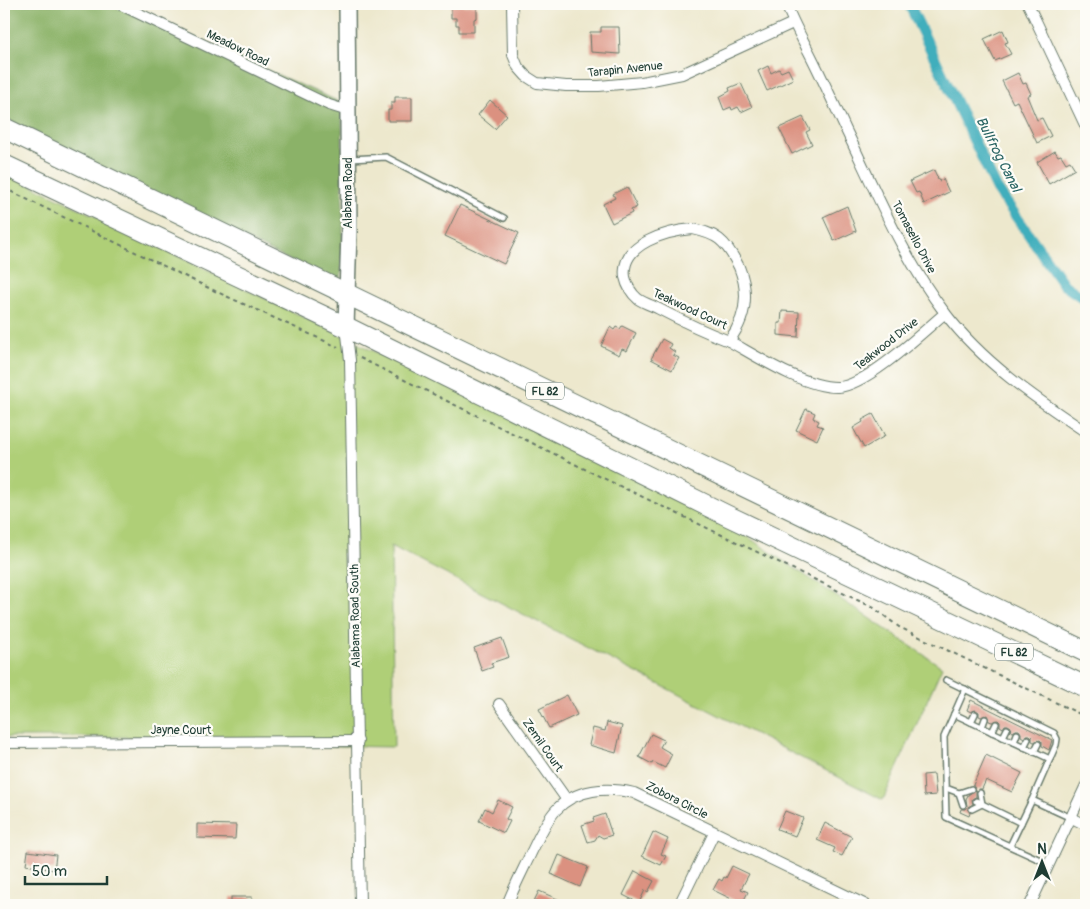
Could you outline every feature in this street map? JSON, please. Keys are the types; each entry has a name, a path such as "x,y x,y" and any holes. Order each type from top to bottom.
{"highway":[{"name":"FL 82","path":"4,128 1086,652"},
{"name":"FL 82","path":"4,165 346,327 735,519 1086,687"}],"street":[{"name":"Meadow Road","path":"119,4 329,105 348,111"},
{"name":"Alabama Road","path":"346,4 349,232 346,327"},
{"name":"Tarapin Avenue","path":"512,4 513,55 518,67 526,76 537,83 566,86 599,86 642,82 682,74 793,23"},
{"name":"Tomasello Drive","path":"786,4 793,23 812,57 904,248 945,313 987,357 1027,392 1086,432"},
{"path":"1028,4 1086,127"},
{"name":"Teakwood Court","path":"693,229 706,232 718,238 729,249 736,260 745,287 746,302 743,316 736,332 729,341 694,327 638,299 627,286 624,271 628,259 635,250 647,241 674,230 693,229"},
{"name":"Teakwood Drive","path":"729,341 764,361 810,382 840,387 863,379 945,313"},
{"name":"Alabama Road South","path":"346,327 350,360 360,905"},
{"name":"Zemil Court","path":"499,704 567,800"},
{"name":"Jayne Court","path":"4,743 358,741"},
{"path":"1030,905 1086,785"},
{"name":"Zobora Circle","path":"507,905 548,821 555,811 567,800 605,789 634,793 714,833 768,857 854,903 866,905"},
{"path":"1072,818 1086,825"},
{"path":"679,905 714,833"}],"lane":[{"path":"348,159 386,157 504,218"},
{"path":"946,680 1054,732 1057,739 1050,760 1010,846"},
{"path":"965,689 944,737 946,817 1050,864"},
{"path":"979,704 982,698"},
{"path":"990,710 993,703"},
{"path":"1000,714 1003,708"},
{"path":"1011,720 1014,713"},
{"path":"954,714 1050,760"},
{"path":"971,722 975,714"},
{"path":"1021,725 1024,718"},
{"path":"982,727 985,719"},
{"path":"1032,730 1035,723"},
{"path":"992,732 996,724"},
{"path":"1042,735 1045,728"},
{"path":"1003,737 1007,729"},
{"path":"1014,742 1017,734"},
{"path":"1024,747 1028,739"},
{"path":"1034,752 1038,744"},
{"path":"946,788 967,797"},
{"path":"959,793 970,789"},
{"path":"959,793 963,805"},
{"path":"980,794 982,804"},
{"path":"1032,800 1072,818"},
{"path":"976,801 1021,823"},
{"path":"972,809 982,804"}],"path":[{"path":"4,188 215,291 340,348"},
{"path":"378,367 592,473 874,608 899,627 1086,717"}],"green space":[{"path":"4,4 117,4 342,103 343,232 341,285 4,122"},
{"path":"4,172 724,521 942,667 883,800 391,546 394,747 271,745 147,737 4,737"}],"building":[{"path":"477,5 474,32 459,32 456,18 451,18 451,6"},
{"path":"601,27 619,27 620,54 591,52 590,32 601,32"},
{"path":"1003,30 1008,42 1005,43 1011,54 995,61 984,39"},
{"path":"768,66 771,73 779,69 781,72 788,69 793,79 767,91 758,71"},
{"path":"1018,73 1023,84 1026,83 1031,94 1027,96 1037,120 1042,118 1051,136 1037,143 1017,101 1013,103 1002,81"},
{"path":"741,83 752,107 741,112 738,107 732,110 731,107 724,110 719,97 730,91 729,88"},
{"path":"395,97 412,97 412,121 388,121 388,110 391,110 391,103 395,103"},
{"path":"490,100 507,115 495,129 478,115"},
{"path":"803,117 810,130 806,132 812,144 792,154 779,128"},
{"path":"1055,151 1058,156 1061,155 1066,163 1070,161 1075,169 1049,184 1037,162"},
{"path":"934,170 939,181 943,179 949,192 924,204 919,192 916,193 910,181"},
{"path":"627,187 637,207 631,210 632,213 612,223 603,204 615,198 613,194"},
{"path":"460,205 519,233 504,264 445,236"},
{"path":"847,206 856,231 834,241 823,217"},
{"path":"782,311 799,312 798,337 778,335 778,323 781,323"},
{"path":"622,326 636,333 627,351 622,349 619,355 601,346 610,327 614,330 616,327 620,329"},
{"path":"662,339 671,344 669,348 675,352 673,355 679,358 672,370 651,359"},
{"path":"806,409 815,413 813,418 819,421 817,425 823,427 817,440 796,430"},
{"path":"873,414 885,436 864,448 853,428"},
{"path":"502,638 509,657 491,663 493,667 482,671 474,648"},
{"path":"567,695 577,715 549,728 539,709"},
{"path":"971,700 1052,740 1049,750 1042,746 1040,740 1032,741 1030,735 1026,735 1024,738 1019,730 1013,732 1008,725 1005,725 1003,728 1000,726 998,720 992,722 989,721 987,715 981,717 976,710 971,712 967,710"},
{"path":"607,722 622,726 616,753 589,745 593,728 605,731"},
{"path":"651,734 664,740 660,747 672,754 665,768 639,757"},
{"path":"986,755 1022,773 1012,792 986,780 982,789 976,791 976,797 972,799 973,804 968,807 969,816 960,812 961,809 965,809 967,806 966,799 968,795 975,790 973,785"},
{"path":"934,774 936,795 924,796 923,775"},
{"path":"498,800 512,807 506,819 510,821 504,833 479,821 485,808 492,812"},
{"path":"785,811 803,818 795,836 777,829"},
{"path":"605,814 612,835 603,838 598,835 595,840 588,842 582,825 594,821 593,818"},
{"path":"825,823 852,837 842,856 833,852 835,848 817,840"},
{"path":"197,824 236,825 235,839 197,838"},
{"path":"653,832 668,839 661,854 666,856 661,865 642,856"},
{"path":"28,851 56,855 54,870 26,865"},
{"path":"559,855 588,867 580,887 551,874"},
{"path":"732,866 749,874 741,889 748,892 742,904 713,890 719,879 722,881 724,877 726,878"},
{"path":"635,871 654,881 648,892 645,890 639,903 623,895"},
{"path":"539,891 571,905 537,905 538,903 534,901"},
{"path":"231,897 252,897 252,905 231,905"}],"waterway":[{"name":"Bullfrog Canal","path":"909,4 997,189 1064,285 1086,300"}]}
